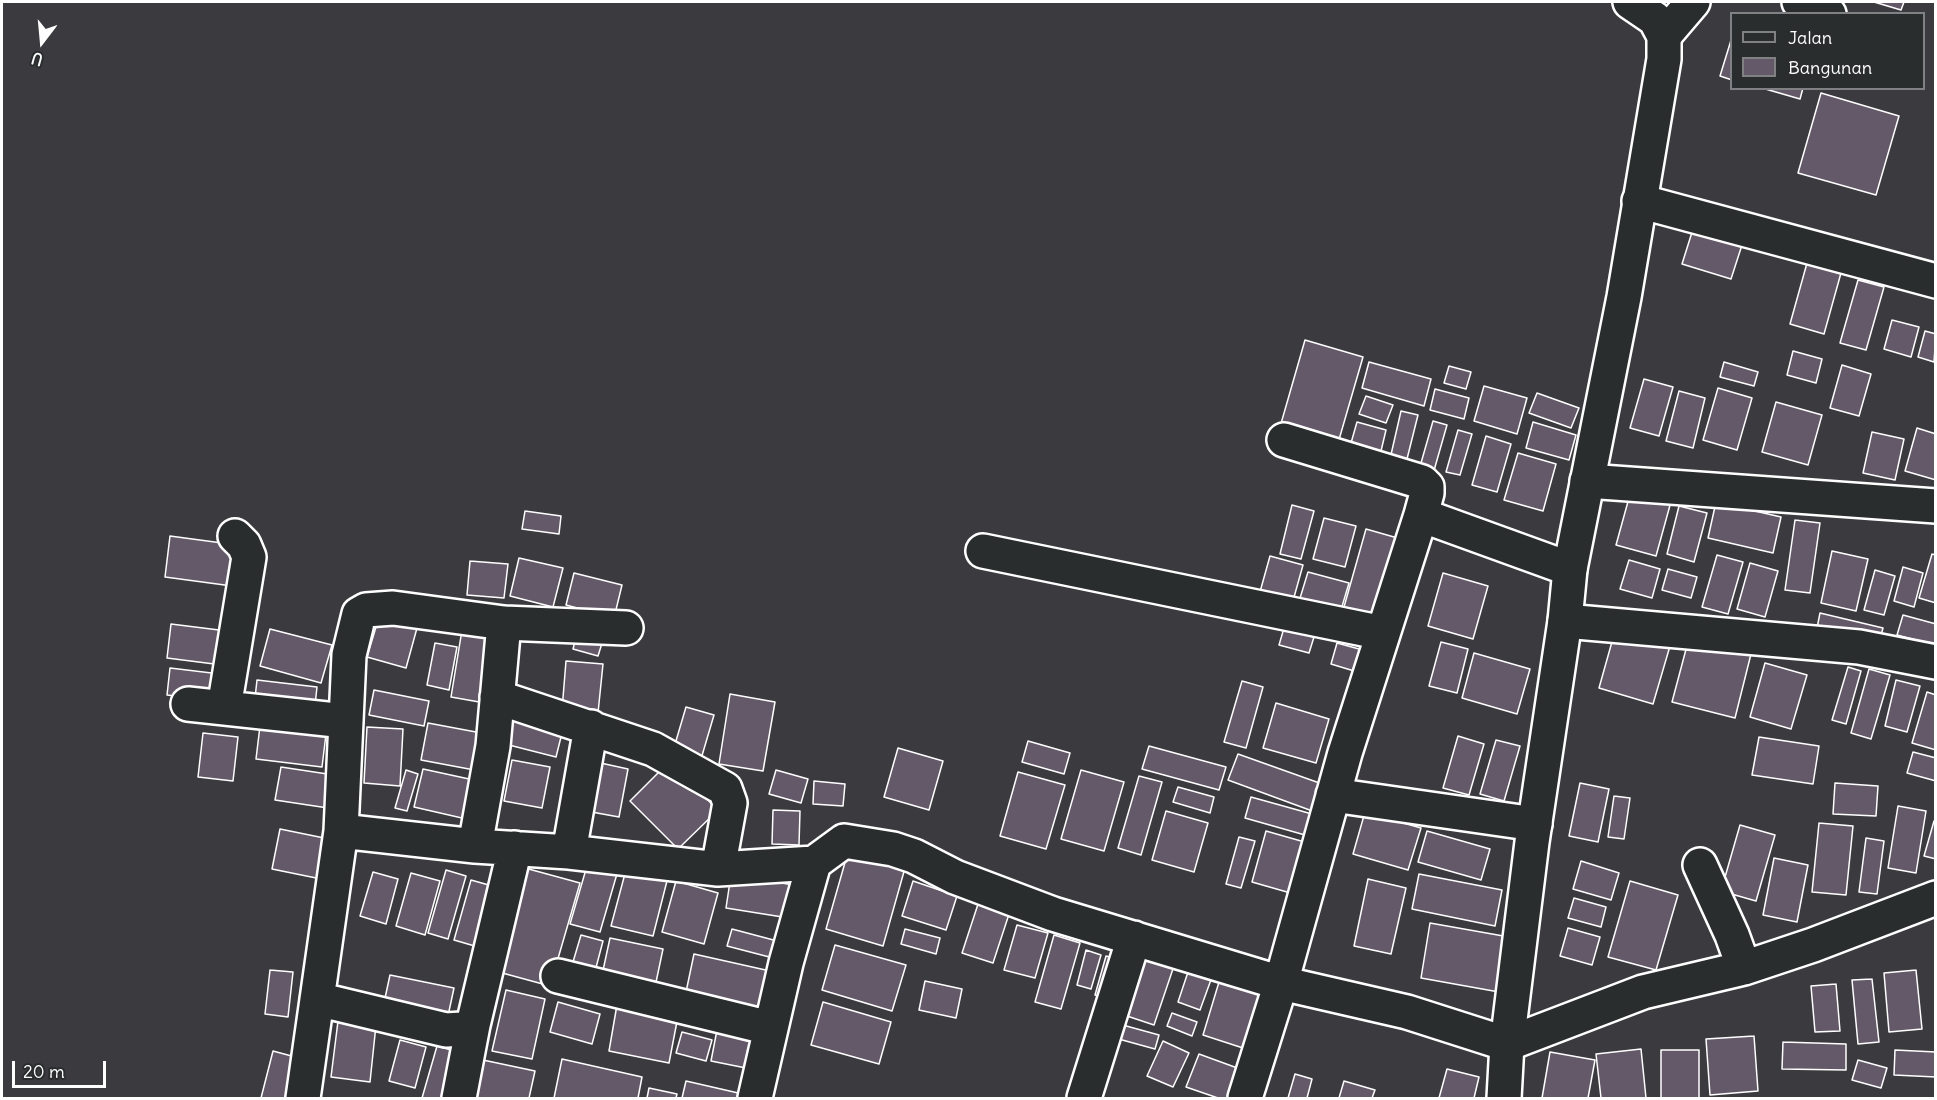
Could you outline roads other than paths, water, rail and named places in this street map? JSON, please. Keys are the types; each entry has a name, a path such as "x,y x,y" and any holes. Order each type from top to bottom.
{"street":[{"path":"1504,1098 1507,1044 1534,824 1565,621 1570,569 1624,297 1664,59 1665,36 1655,19 1630,2"},
{"path":"1665,36 1693,2"},
{"path":"1799,2 1824,12"},
{"path":"1639,201 1935,281"},
{"path":"1245,1098 1281,983 1333,795 1427,493 1427,487 1422,482 1284,440"},
{"path":"1587,481 1935,506"},
{"path":"1421,515 1570,569"},
{"path":"224,708 249,557 244,545 235,536"},
{"path":"983,551 1383,633"},
{"path":"303,1098 341,831 349,655 360,614 366,610 393,608 504,623 626,628"},
{"path":"1565,621 1859,647 1935,662"},
{"path":"475,846 493,746 504,623"},
{"path":"497,697 653,749 725,789 730,803 718,869"},
{"path":"188,704 345,721"},
{"path":"569,852 591,727"},
{"path":"1333,795 1534,824"},
{"path":"341,831 475,846 569,852 718,869 814,863 844,842 893,849 914,856 955,877 1053,914 1281,983 1407,1012 1507,1044 1643,992 1744,968 1813,945 1935,898"},
{"path":"459,1098 515,848"},
{"path":"754,1098 770,1028 814,863"},
{"path":"1700,865 1714,892 1744,968"},
{"path":"1084,1098 1134,938"},
{"path":"558,976 770,1028"},
{"path":"317,999 446,1030 469,1028 474,1024"}]}
